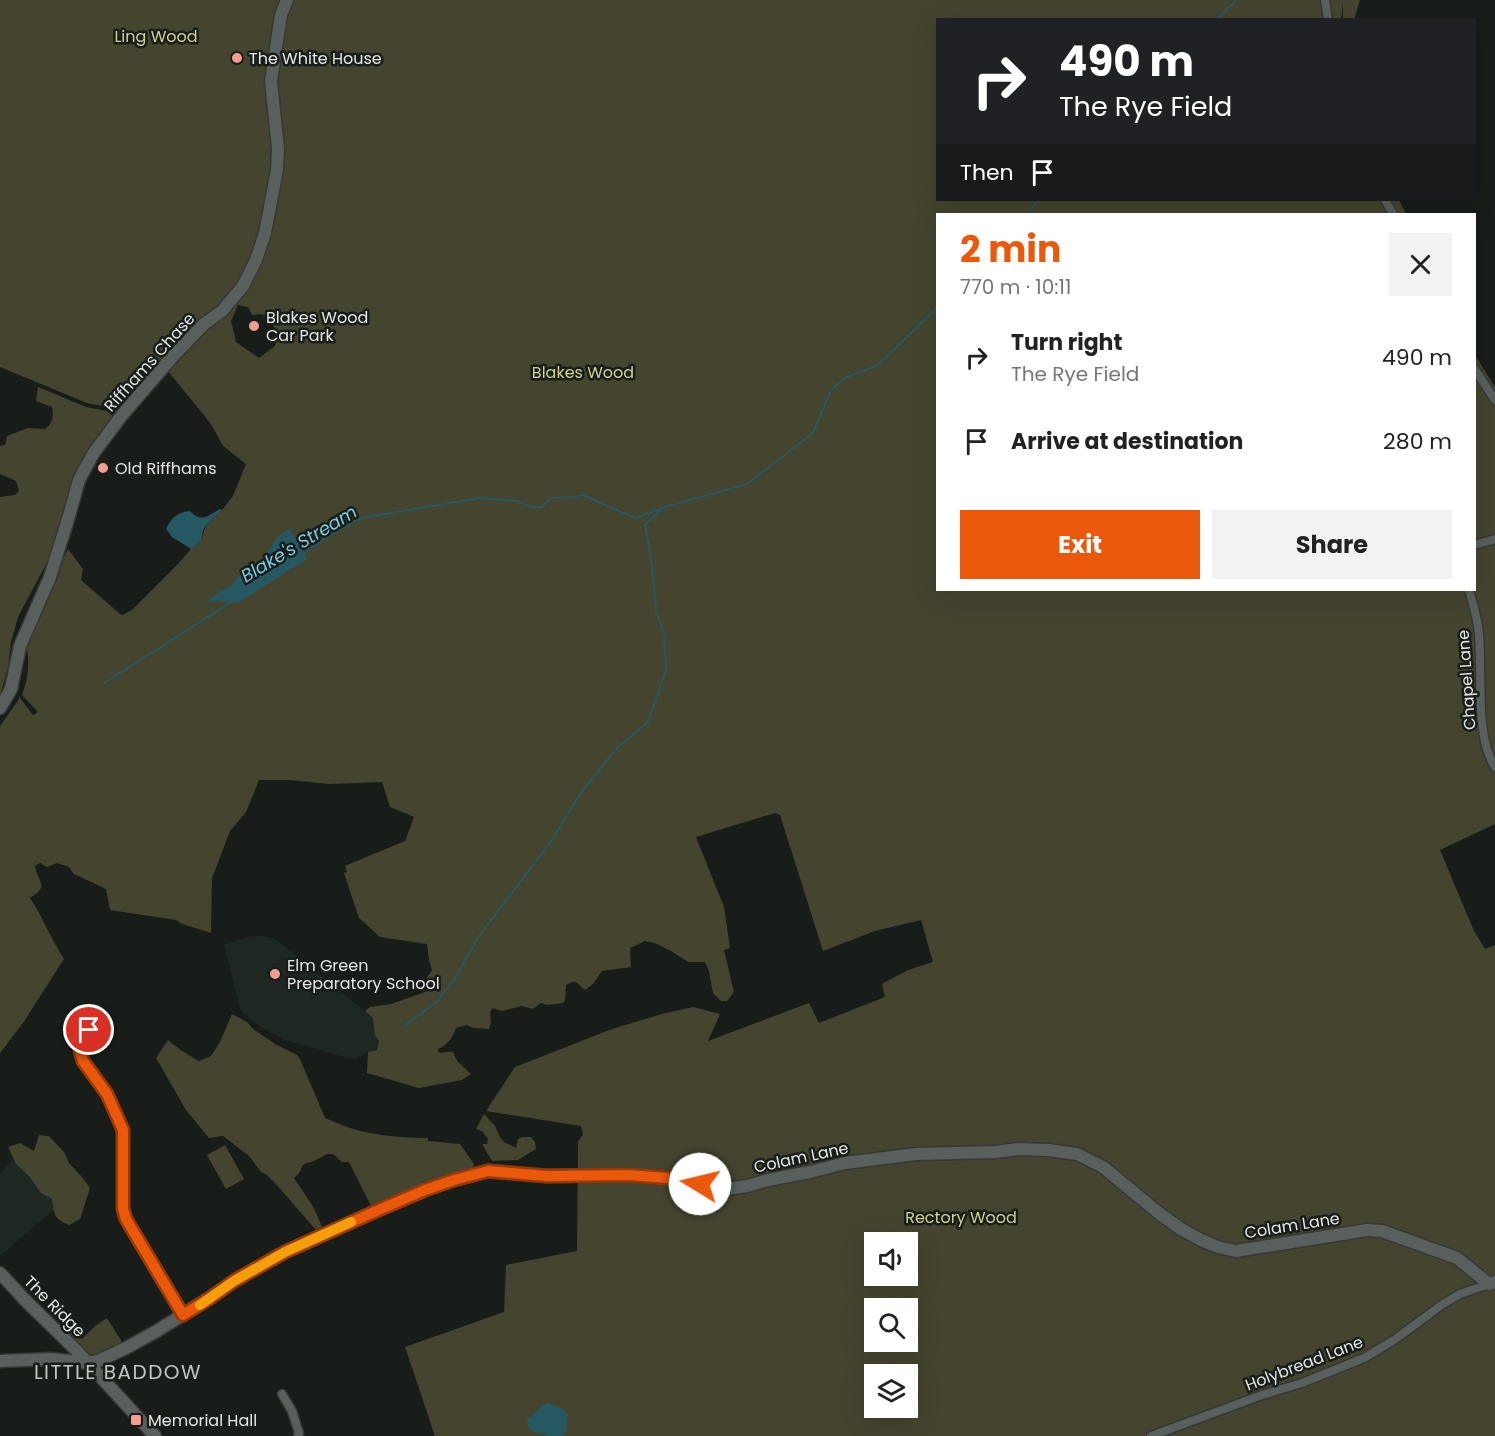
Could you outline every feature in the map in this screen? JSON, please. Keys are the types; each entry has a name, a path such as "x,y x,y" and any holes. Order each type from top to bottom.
{"street":[{"name":"Riffhams Chase","path":"0,708 11,689 20,646 50,577 79,480 93,454 122,414 173,356 204,324 222,311 243,286 256,260 265,233 277,170 278,149 271,81 281,15 287,0"},
{"path":"1325,0 1328,18"},
{"path":"1476,371 1495,400"},
{"path":"1476,544 1495,539"},
{"name":"Chapel Lane","path":"1469,591 1478,626 1485,745 1495,766"},
{"path":"89,1030 82,1041 80,1051 83,1061 107,1094 123,1130 123,1209 126,1219 183,1315"},
{"name":"Colam Lane","path":"87,1363 98,1361 126,1348 285,1252 425,1190 488,1171 547,1176 629,1175 667,1178 727,1189 854,1162 919,1153 1048,1150 1077,1154 1103,1167 1181,1229 1218,1247 1236,1251 1367,1230 1382,1231 1457,1258 1492,1283"},
{"name":"The Ridge","path":"0,1272 155,1436"},
{"name":"Holybread Lane","path":"1151,1436 1356,1362 1394,1340 1460,1294 1492,1283"},
{"path":"69,1362 76,1350"},
{"path":"0,1360 51,1359 87,1363"},
{"path":"282,1394 292,1411 298,1436"}],"shaded area":[{"name":"Elm Green Preparatory School","path":"259,936 277,940 373,1018 375,1034 379,1041 377,1050 357,1058 347,1058 282,1039 244,1014 240,1008 224,944"},
{"path":"17,1153 60,1204 0,1256 0,1174"}],"green space":[{"path":"0,0 1360,0 1355,18 1343,18 1343,3 1341,18 936,18 936,201 1400,201 1406,213 936,213 936,591 1476,591 1476,357 1495,387 1495,824 1440,850 1474,931 1485,949 1495,945 1495,1436 435,1436 405,1347 504,1312 506,1265 577,1251 578,1142 583,1134 581,1126 486,1111 515,1067 612,1029 693,1007 720,1014 708,1041 809,1003 819,1023 885,997 882,984 908,970 933,962 921,920 875,931 823,951 780,815 775,813 696,837 724,907 730,948 724,950 734,992 727,1001 721,1001 713,993 705,962 688,962 655,943 645,941 630,948 631,967 602,971 593,984 585,990 576,982 566,985 563,1003 547,1005 541,1003 533,1009 522,1006 502,1011 493,1008 490,1012 489,1029 473,1028 467,1025 456,1028 450,1040 438,1049 438,1052 453,1052 457,1061 471,1074 462,1080 419,1088 367,1073 368,1052 377,1050 379,1041 375,1035 373,1018 365,1011 370,1007 391,1004 431,990 431,985 426,979 432,970 427,944 380,937 359,918 344,873 347,872 345,866 405,841 414,817 390,807 382,782 329,784 259,780 246,812 230,831 212,878 211,933 176,920 110,910 106,889 74,874 69,867 57,863 47,867 40,863 35,866 41,886 40,890 30,898 64,959 23,1023 0,1053 0,726 20,695 33,715 38,712 22,695 28,670 26,634 68,549 83,569 81,580 120,614 123,615 132,610 201,541 207,524 233,496 246,464 223,446 211,424 161,365 75,481 67,496 66,514 54,549 18,617 0,696 0,497 15,495 19,491 16,481 0,474 0,446 5,445 7,436 28,428 45,429 50,424 53,417 52,407 36,401 38,387 86,407 107,411 114,416 112,408 87,403 0,367","holes":["238,305 248,307 252,315 261,314 269,317 275,331 275,346 259,358 236,342 231,321"]},
{"path":"232,1014 247,1022 275,1044 297,1055 325,1118 374,1134 428,1138 428,1141 460,1144 474,1164 473,1168 372,1208 349,1162 342,1162 333,1154 327,1154 306,1163 294,1178 314,1208 322,1227 316,1230 276,1184 261,1172 249,1156 223,1136 209,1138 186,1110 156,1058 168,1040 199,1061 211,1056"},
{"path":"484,1114 495,1126 504,1142 516,1148 518,1139 531,1137 536,1149 518,1160 492,1161 482,1144 487,1144 488,1139 482,1131 476,1129"},
{"path":"39,1135 49,1136 64,1152 69,1163 90,1188 80,1219 69,1225 60,1221 54,1212 52,1199 41,1193 29,1176 16,1164 8,1147 20,1143 34,1151"},
{"path":"225,1145 244,1179 226,1189 207,1155"},
{"path":"107,1318 124,1345 93,1357 87,1356 65,1331 67,1328 82,1339"}],"water":[{"path":"222,510 203,530 201,541 191,549 172,537 166,529 178,514 190,511 202,517"},
{"path":"289,528 307,559 238,603 205,602 233,584 238,576 251,573 257,568 278,537"},
{"path":"547,1403 563,1409 567,1414 566,1432 562,1436 547,1436 532,1431 528,1425 527,1420"}],"waterway":[{"name":"Blake's Stream","path":"1219,18 1236,0"},
{"name":"Blake's Stream","path":"1028,213 1037,201"},
{"name":"Blake's Stream","path":"303,554 361,518 480,498 517,501 531,507 542,507 551,498 583,495 635,518 665,507 747,484 813,433 831,390 845,378 878,365 936,309"},
{"name":"Blake's Stream","path":"405,1025 437,1002 455,978 479,936 552,840 582,791 617,748 648,722 666,670 664,633 656,611 645,525 663,508"},
{"name":"Blake's Stream","path":"104,683 233,601"}],"slow traffic":[{"path":"200,1305 234,1281 285,1252 351,1222"}],"place":[{"name":"The White House","path":"237,58"},
{"name":"Blakes Wood Car Park","path":"254,326"},
{"name":"Old Riffhams","path":"103,468"},
{"name":"Elm Green Preparatory School","path":"275,974"},
{"name":"Memorial Hall","path":"136,1420"}],"district":[{"name":"LITTLE BADDOW","path":"118,1372"}],"route":[{"path":"89,1030 82,1041 80,1051 83,1061 107,1094 123,1130 123,1209 126,1219 183,1315 234,1281 285,1252 425,1190 488,1171 547,1176 629,1175 667,1178 700,1184"}],"park label":[{"name":"Ling Wood","path":"156,36"},
{"name":"Blakes Wood","path":"583,372"},
{"name":"Rectory Wood","path":"961,1217"}]}
